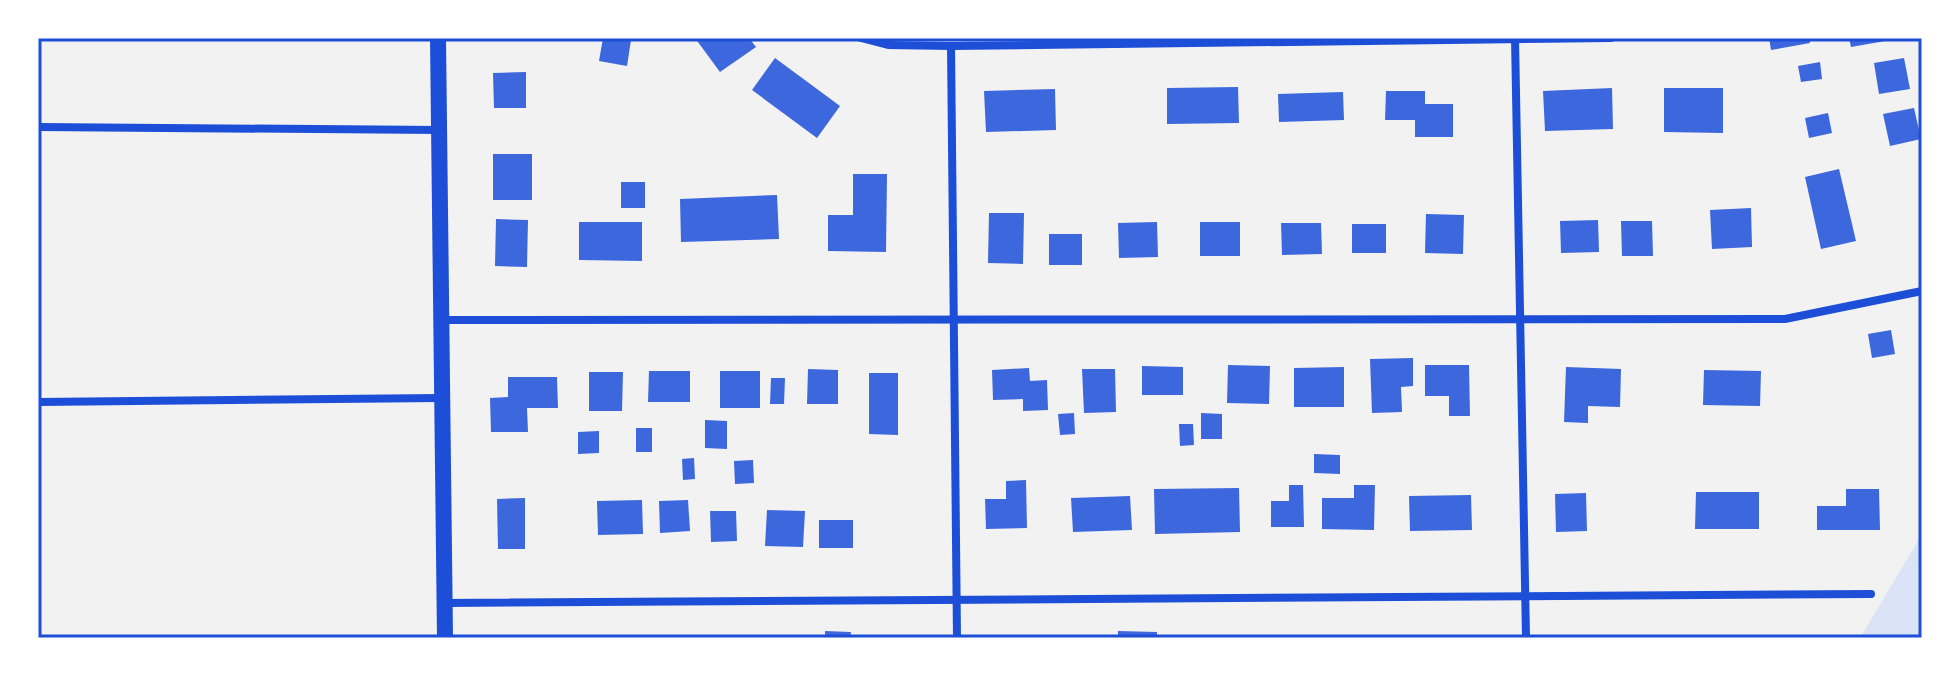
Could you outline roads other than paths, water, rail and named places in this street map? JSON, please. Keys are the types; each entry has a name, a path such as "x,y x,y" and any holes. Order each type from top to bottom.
{"main road":[{"path":"438,38 445,638"}],"street":[{"path":"861,38 888,45 951,46 1611,38"},
{"path":"1515,39 1526,638"},
{"path":"951,46 957,638"},
{"path":"38,127 439,130"},
{"path":"440,320 1785,319 1922,291"},
{"path":"38,402 440,398"},
{"path":"445,603 1871,594"}]}
